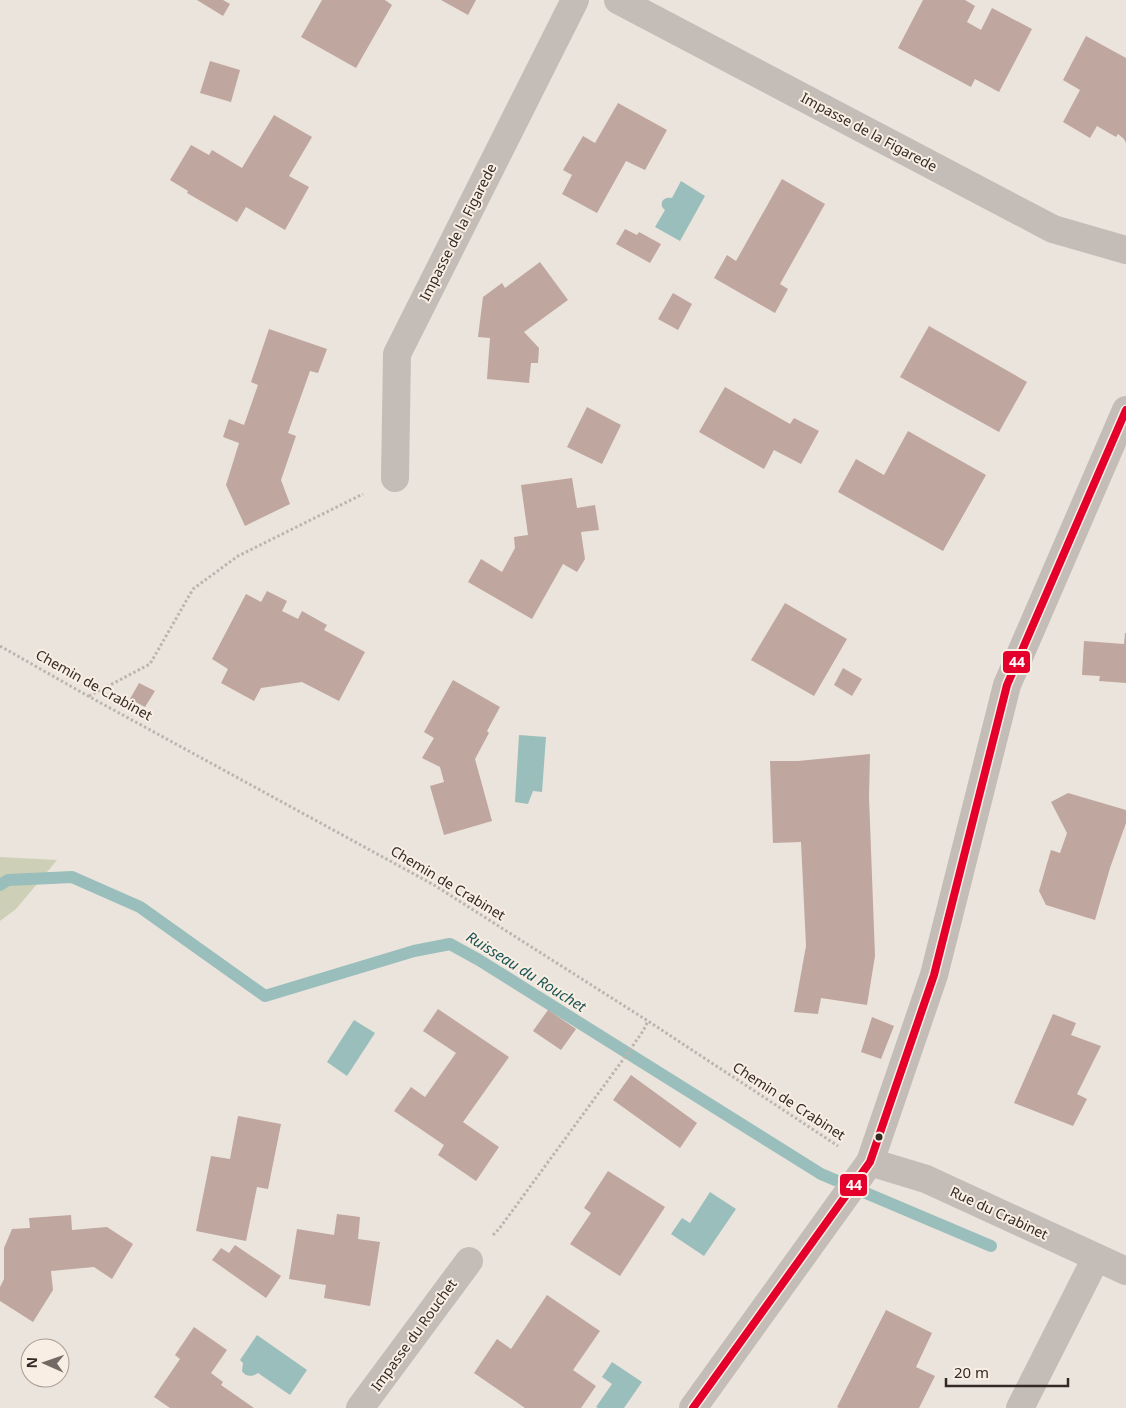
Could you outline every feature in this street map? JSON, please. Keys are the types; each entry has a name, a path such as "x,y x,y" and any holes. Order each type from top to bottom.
{"street":[{"name":"Impasse de la Figarede","path":"395,478 397,354 576,0"},
{"name":"Impasse de la Figarede","path":"618,0 1053,229 1126,250"},
{"path":"693,1408 858,1178 934,975 1007,685 1126,410"},
{"name":"Rue du Crabinet","path":"858,1178 926,1179 1096,1258 1126,1270"},
{"path":"1020,1408 1096,1258"},
{"name":"Impasse du Rouchet","path":"360,1408 469,1261"}],"path":[{"path":"88,696 150,664 193,589 238,556 395,478"},
{"name":"Chemin de Crabinet","path":"0,646 434,885 648,1021 841,1148 858,1178"},
{"path":"469,1261 499,1229 625,1057 648,1021"}],"green space":[{"path":"0,857 57,860 16,909 0,921"}],"water":[{"path":"681,181 705,196 680,241 655,227 665,210 662,201 666,198 672,198"},
{"path":"519,735 546,737 542,792 533,791 528,804 515,802"},
{"path":"354,1020 375,1033 347,1076 327,1062"},
{"path":"710,1192 736,1209 704,1256 671,1234 682,1218 690,1223"},
{"path":"257,1335 307,1370 290,1395 258,1373 249,1376 242,1371 243,1363 240,1360"},
{"path":"612,1362 642,1382 624,1408 598,1408 596,1407 612,1384 602,1377"}],"building":[{"path":"197,0 223,0 230,4 223,16"},
{"path":"322,0 385,0 392,5 356,68 301,37"},
{"path":"441,0 476,0 468,15"},
{"path":"923,0 965,0 975,6 967,22 981,30 992,8 1032,29 999,92 975,79 971,87 898,48"},
{"path":"1086,36 1126,58 1126,143 1118,134 1116,137 1097,126 1090,138 1063,122 1080,90 1063,80"},
{"path":"210,61 240,70 231,102 200,93"},
{"path":"618,103 667,130 645,170 626,161 597,213 562,194 572,175 563,170 583,136 595,143"},
{"path":"274,115 312,137 289,176 309,187 285,230 246,207 237,222 187,193 188,191 170,180 191,145 209,155 212,150 242,168"},
{"path":"782,179 825,204 780,284 788,289 775,313 714,278 727,255 736,261"},
{"path":"625,229 637,235 639,232 661,244 650,263 616,244"},
{"path":"540,262 568,300 524,332 539,348 538,363 531,363 529,383 487,379 490,338 478,337 483,297 502,283 505,288"},
{"path":"673,293 692,304 678,330 658,319"},
{"path":"929,326 1027,382 999,432 900,377"},
{"path":"269,329 327,349 318,373 310,371 288,433 296,436 281,480 290,504 245,526 226,485 239,443 223,437 229,419 244,425 258,385 251,382"},
{"path":"725,387 790,424 794,418 819,431 801,464 774,450 764,469 699,432"},
{"path":"587,407 621,425 602,464 567,447"},
{"path":"908,431 986,475 943,551 838,492 856,459 884,475"},
{"path":"572,478 577,508 595,505 599,530 581,532 585,559 577,572 563,564 532,619 468,582 481,559 502,572 515,548 514,537 528,535 521,485"},
{"path":"267,591 287,601 282,611 298,619 302,611 327,625 324,630 365,652 339,701 302,682 261,688 254,701 221,683 228,669 212,659 246,594 261,602"},
{"path":"785,603 847,639 814,696 751,660"},
{"path":"1125,633 1126,683 1099,681 1100,676 1082,675 1084,641 1124,644"},
{"path":"843,668 862,679 852,696 834,685"},
{"path":"453,680 500,707 475,759 492,821 444,835 430,786 444,782 440,767 422,758 434,738 424,732"},
{"path":"139,683 155,691 145,707 130,699"},
{"path":"870,754 869,797 875,956 867,1005 821,998 818,1014 794,1012 806,946 801,842 773,843 770,761 798,761"},
{"path":"1068,793 1126,810 1126,823 1110,868 1095,920 1046,905 1039,891 1051,850 1060,853 1067,833 1051,802"},
{"path":"438,1009 509,1057 463,1122 499,1147 476,1181 438,1155 444,1145 394,1111 411,1087 425,1097 456,1053 423,1031"},
{"path":"548,1010 576,1029 561,1050 533,1031"},
{"path":"1053,1014 1076,1023 1071,1035 1101,1046 1077,1094 1087,1099 1073,1126 1014,1103"},
{"path":"872,1017 894,1026 881,1059 861,1052"},
{"path":"631,1075 697,1123 680,1148 613,1100"},
{"path":"238,1116 281,1124 268,1189 257,1187 246,1241 196,1231 211,1156 230,1159"},
{"path":"608,1171 665,1207 620,1276 570,1244 591,1213 584,1208"},
{"path":"337,1214 360,1217 358,1239 380,1242 370,1306 324,1298 326,1285 289,1279 297,1229 334,1235"},
{"path":"71,1215 72,1230 107,1227 133,1244 112,1279 94,1267 51,1271 53,1290 33,1322 0,1301 0,1287 4,1279 4,1248 12,1229 30,1228 29,1218"},
{"path":"235,1245 281,1276 266,1298 212,1260 221,1248 229,1253"},
{"path":"547,1295 600,1331 573,1370 596,1386 581,1408 525,1408 474,1373 497,1339 511,1349"},
{"path":"886,1310 932,1333 916,1367 935,1376 919,1408 839,1408 837,1407"},
{"path":"194,1327 227,1350 211,1373 223,1382 221,1385 254,1408 170,1408 154,1397 180,1359 175,1355"}],"waterway":[{"name":"Ruisseau du Rouchet","path":"0,885 8,880 72,877 140,907 265,996 414,951 450,944 479,960 821,1174 991,1246"}],"transit line":[{"name":"44","path":"693,1408 870,1162 934,975 1007,685 1126,410"}]}
